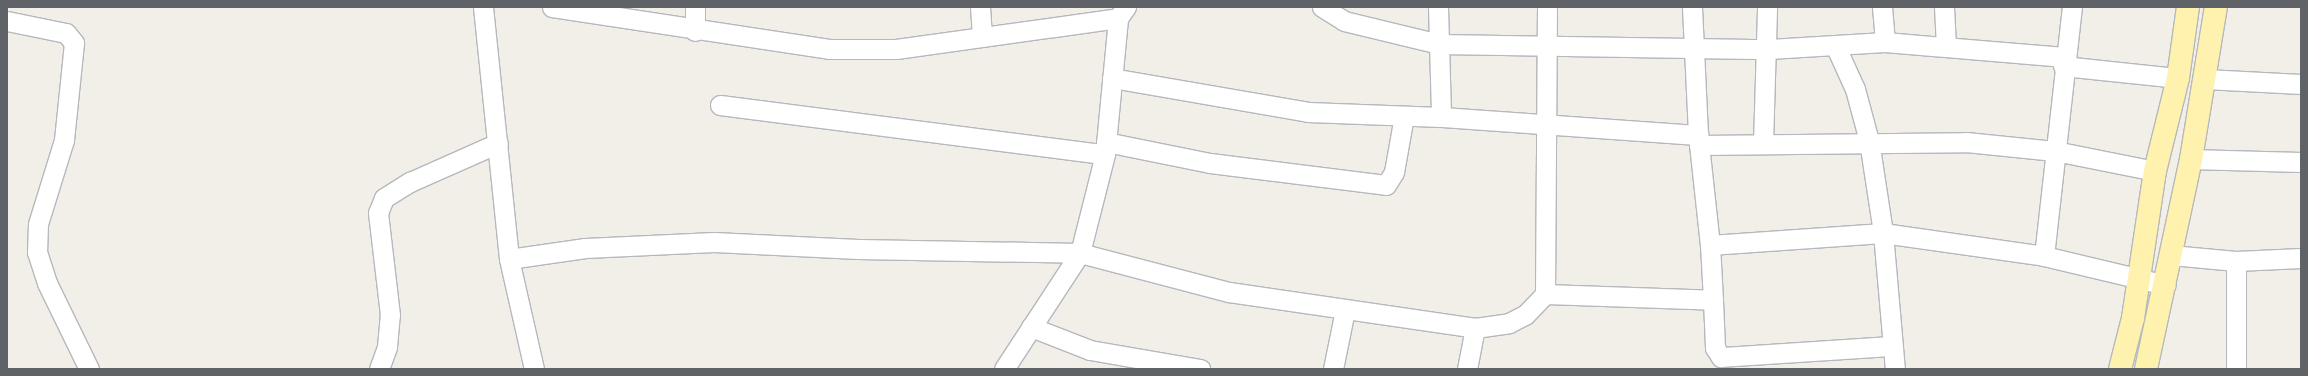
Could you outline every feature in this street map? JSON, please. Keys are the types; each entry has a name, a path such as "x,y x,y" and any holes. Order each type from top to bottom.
{"main road":[{"path":"2120,369 2139,279 2155,172 2178,78 2188,7"},
{"path":"2146,369 2166,285 2191,159 2216,7"}],"street":[{"path":"483,7 509,259 534,369"},
{"path":"552,7 695,31 829,49 896,49 982,37 1122,12 1112,78 1106,148 1080,253 1004,369"},
{"path":"695,7 695,31"},
{"path":"980,7 982,37"},
{"path":"1322,7 1344,21 1439,44 1547,48 1693,46 1769,50 1885,42 1946,47 2178,78"},
{"path":"1438,7 1441,117"},
{"path":"509,259 585,248 714,242 858,250 1080,253 1229,292 1475,328 1509,323 1525,314 1545,294 1547,7"},
{"path":"1692,7 1698,140 1710,245 1715,348 1721,356 1893,346"},
{"path":"1763,144 1769,50 1767,7"},
{"path":"1882,7 1885,42"},
{"path":"1944,7 1946,47"},
{"path":"2044,256 2064,62 2072,7"},
{"path":"7,21 66,34 74,43 64,140 38,224 37,252 47,283 89,369"},
{"path":"1835,45 1855,89 1869,140 1883,233 1895,369"},
{"path":"1112,78 1308,112 1441,117 1698,140 1763,144 1869,140 1966,142 2055,151 2155,172"},
{"path":"2205,79 2301,84"},
{"path":"720,105 1106,148 1210,163 1386,185 1394,172 1404,116"},
{"path":"379,369 387,347 390,316 378,213 384,198 410,182 498,143"},
{"path":"2191,159 2301,162"},
{"path":"1710,245 1883,233 2044,256 2166,285"},
{"path":"2171,255 2236,260 2301,258"},
{"path":"2236,260 2236,369"},
{"path":"1545,294 1713,300"},
{"path":"1333,369 1345,310"},
{"path":"1031,327 1090,350 1200,369"},
{"path":"1467,369 1475,328"}]}
